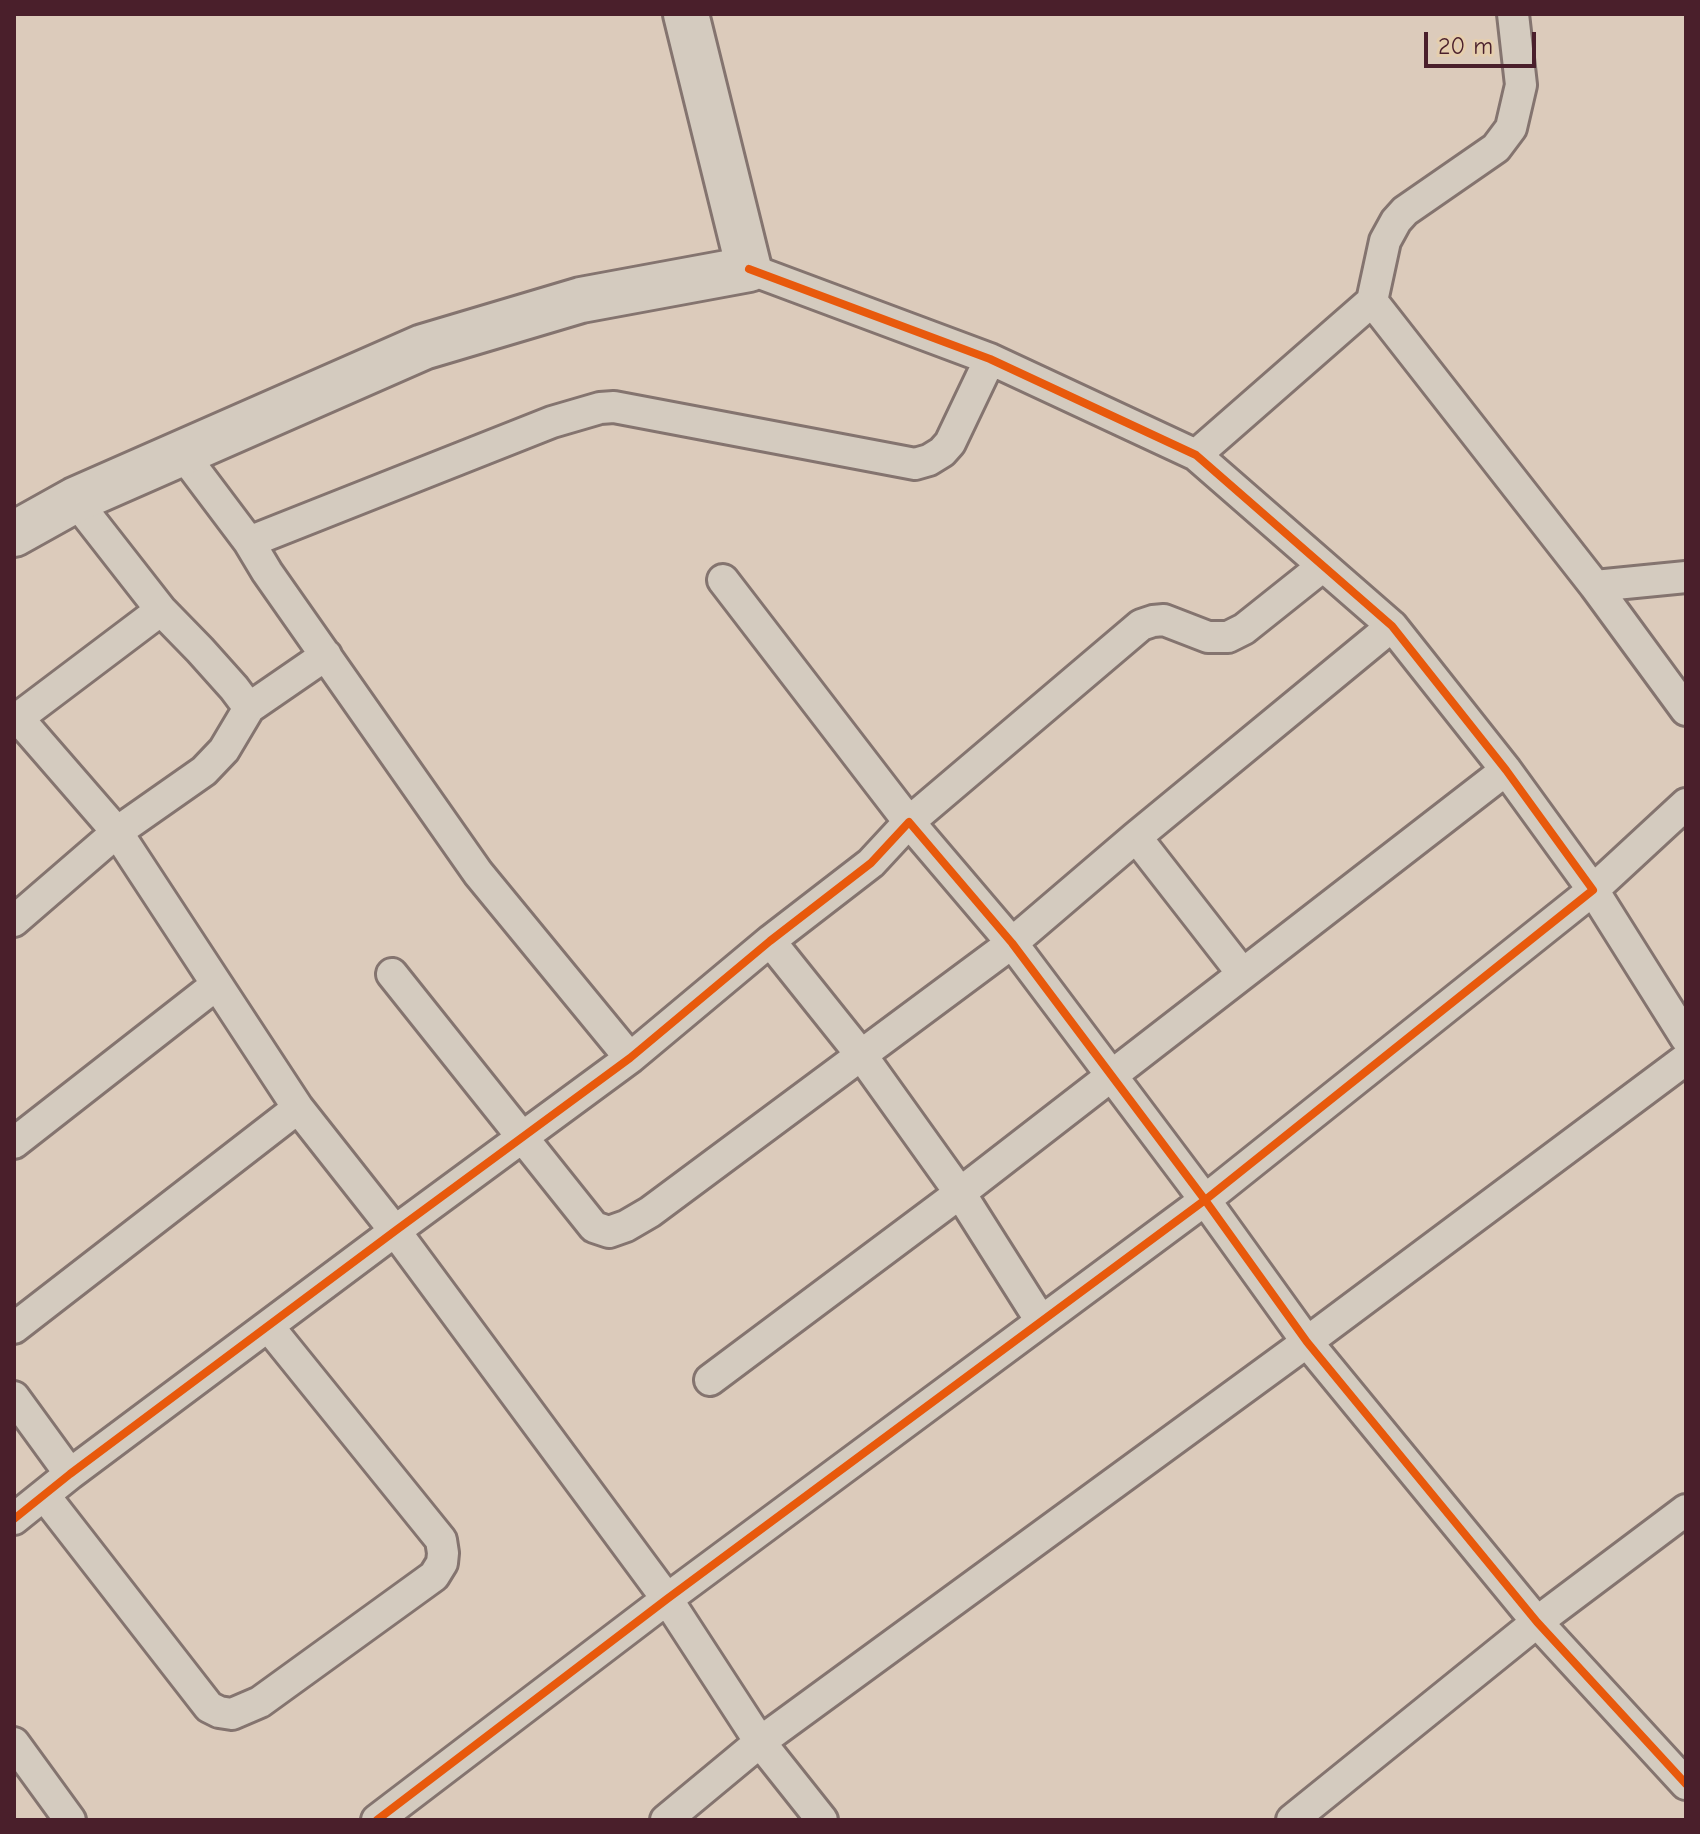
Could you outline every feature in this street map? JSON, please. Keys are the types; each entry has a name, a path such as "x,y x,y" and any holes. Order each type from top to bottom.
{"street":[{"path":"686,14 749,269"},
{"path":"1196,455 1372,301 1385,241 1396,221 1405,211 1496,148 1511,128 1521,85 1513,14"},
{"path":"14,534 75,500 423,347 581,300 749,269 990,359 1196,455 1392,626 1506,770 1593,890 1686,1038"},
{"path":"1372,301 1595,586 1686,710"},
{"path":"249,542 552,422 600,408 614,407 915,464 929,460 950,443 990,359"},
{"path":"182,453 249,542 478,873 630,1058"},
{"path":"75,500 161,610 249,708"},
{"path":"14,1519 70,1474 630,1058 770,941 871,863 909,822 1141,625 1164,620 1208,637 1228,637 1244,629 1323,566"},
{"path":"1595,586 1686,577"},
{"path":"723,580 909,822 1012,943 1205,1200 1307,1342 1537,1622 1686,1784"},
{"path":"161,610 16,719 117,832 298,1108 395,1231 667,1599 760,1742 822,1820"},
{"path":"392,974 594,1227 609,1232 650,1212 1012,943 1392,626"},
{"path":"14,921 117,832 204,771 224,750 249,708 326,655"},
{"path":"710,1380 960,1193 1506,770"},
{"path":"377,1820 667,1599 1205,1200 1593,890 1686,804"},
{"path":"1136,837 1242,973"},
{"path":"770,941 862,1056 960,1193 1041,1321"},
{"path":"14,1143 216,985"},
{"path":"666,1820 760,1742 1307,1342 1686,1059"},
{"path":"14,1328 298,1108"},
{"path":"44,1495 209,1707 219,1712 232,1714 260,1702 434,1576 442,1563 441,1540 268,1326"},
{"path":"14,1397 70,1474"},
{"path":"1292,1820 1537,1622 1686,1510"},
{"path":"14,1743 70,1820"}],"cycle path":[{"path":"377,1820 667,1599 1205,1200 1593,890 1506,770 1392,626 1196,455 990,359 749,269"},
{"path":"14,1519 70,1474 630,1058 770,941 871,863 909,822 1012,943 1205,1200 1307,1342 1537,1622 1686,1784"}]}
